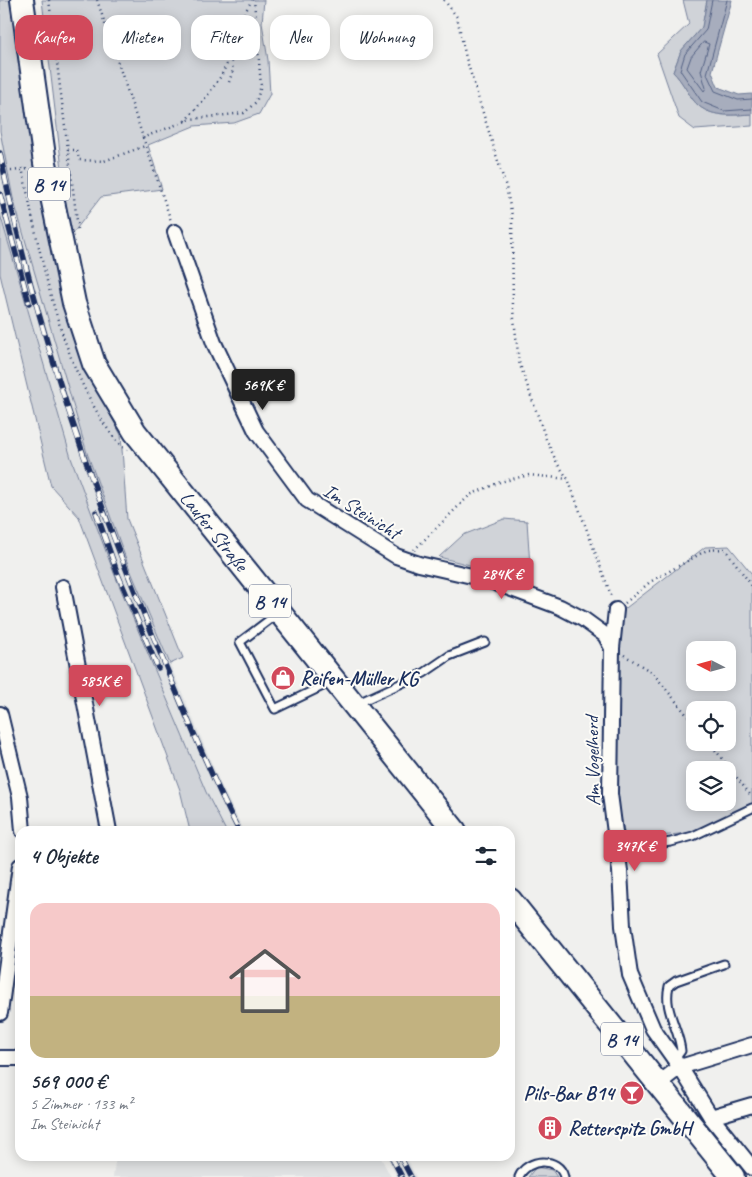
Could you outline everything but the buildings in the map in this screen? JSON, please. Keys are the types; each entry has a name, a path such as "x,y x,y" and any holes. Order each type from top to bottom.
{"main road":[{"name":"Laufer Straße","path":"22,0 45,163 58,230 74,304 94,364 135,432 450,826"},
{"name":"B 14","path":"515,906 734,1177"}],"street":[{"name":"Im Steinicht","path":"175,232 214,343 256,431 307,500 396,556 419,564 485,579 560,606 583,619 605,635 612,648"},
{"path":"63,587 108,826"},
{"path":"612,648 616,610"},
{"name":"Am Vogelherd","path":"612,648 610,794 617,849 623,926 630,975 653,1029 677,1063"},
{"path":"0,714 20,797 23,826"},
{"path":"0,1013 15,903"},
{"path":"658,1084 677,1063 752,1045"},
{"path":"0,1058 15,1058"},
{"path":"677,1063 711,1117 752,1168"},
{"path":"711,1117 752,1105"}],"lane":[{"path":"279,613 240,642 276,709 333,680"},
{"path":"353,705 424,673 449,656 485,642"},
{"path":"617,849 671,842 693,836 752,808"},
{"path":"677,1063 681,1051 668,1010 666,995 668,986 724,964"},
{"path":"519,1177 531,1164 544,1162 554,1164 562,1170 564,1177"}],"path":[{"path":"49,0 78,229"},
{"path":"97,0 144,146 175,232"},
{"path":"142,138 192,120 244,113 256,102 261,86 253,0"},
{"path":"244,15 253,0"},
{"path":"444,0 457,17 466,58 508,196 512,216 513,310 519,362 539,421 557,463 568,480 616,610 650,582 707,550 716,548 725,549 752,586"},
{"path":"183,123 208,95 229,60"},
{"path":"228,82 232,70 231,60"},
{"path":"68,150 77,150 79,160 98,162 144,146"},
{"path":"11,171 29,169"},
{"path":"396,556 412,551 470,495 500,482 529,475 568,480"},
{"path":"612,648 653,673 686,714"},
{"path":"717,751 752,797"}],"shaded area":[{"path":"0,0 12,0 15,20 15,60 21,60 47,231 64,302 91,379 121,435 127,519 183,658 170,664 129,567 87,453 13,198 0,131"},
{"path":"42,0 264,0 262,23 268,60 270,94 259,114 234,123 194,126 148,145 162,189 101,197 70,237 49,60 93,60 93,15 44,15"},
{"path":"683,0 707,0 702,27 681,51 673,72 699,106 718,114 752,114 752,126 695,130 679,118 657,54 689,24"},
{"path":"0,131 13,198 87,453 129,567 221,785 242,826 223,826 206,792 114,573 71,458 0,212"},
{"path":"0,214 71,458 114,573 206,792 223,826 189,826 180,790 79,517 51,486 0,274"},
{"path":"504,519 527,521 531,581 439,557 463,535"},
{"path":"729,546 752,574 752,803 696,832 626,840 616,794 615,674 622,611 705,547"},
{"path":"115,1161 383,1161 391,1177 113,1177"},
{"path":"389,1161 408,1161 416,1177 397,1177"},
{"path":"536,1167 552,1170 557,1177 528,1177"}],"water":[{"path":"707,0 732,0 712,72 718,87 739,95 752,94 752,114 724,115 705,110 689,95 673,72 681,51 702,27"}],"railway":[{"path":"0,153 30,282 48,345 89,471 170,677 208,766 236,826"},
{"path":"0,194 29,303"},
{"path":"96,512 117,572 158,668"},
{"path":"394,1161 402,1177"},
{"path":"403,1161 411,1177"}],"place":[{"name":"Reifen-Müller KG","path":"283,678"},
{"name":"Pils-Bar B14","path":"632,1093"},
{"name":"Retterspitz GmbH","path":"550,1128"}]}
